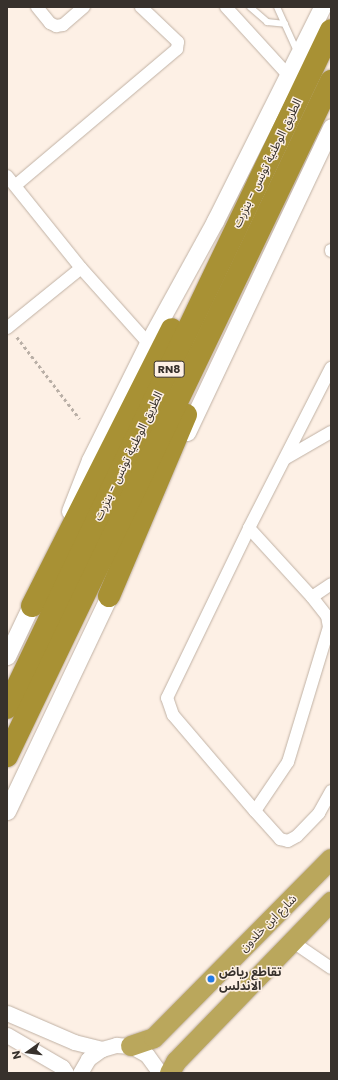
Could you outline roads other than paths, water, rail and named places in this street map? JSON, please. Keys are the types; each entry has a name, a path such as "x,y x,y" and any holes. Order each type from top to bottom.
{"highway":[{"name":"الطريق الوطنية تونس - بنزرت","path":"7,708 331,30"},
{"name":"الطريق الوطنية تونس - بنزرت","path":"7,756 331,81"},
{"path":"109,596 317,111"},
{"path":"32,606 101,465 181,313 260,179"},
{"name":"شارع ابن خلدون","path":"131,1046 154,1038 331,859"},
{"path":"170,1073 176,1062 331,902"}],"main road":[{"path":"7,655 32,606 90,460 148,343 215,221 322,7"},
{"path":"7,811 331,128"}],"street":[{"path":"37,7 50,23 56,26 63,25 84,7"},
{"path":"16,185 177,49 178,42 141,7"},
{"path":"226,7 288,75"},
{"path":"7,176 16,185 81,268 148,343"},
{"path":"8,328 81,268"},
{"path":"331,368 249,528 167,698 173,715 280,839 288,841 297,836 319,813 331,791"},
{"path":"286,458 331,432"},
{"path":"249,528 312,597 327,616 327,638 288,762 255,811"},
{"path":"312,597 331,584"},
{"path":"293,942 331,968"},
{"path":"7,1013 74,1042 102,1049"},
{"path":"7,1035 62,1067 66,1073"},
{"path":"80,1073 88,1059 102,1049 116,1045 131,1046 147,1054 160,1073"}],"lane":[{"path":"250,7 268,22 285,24"},
{"path":"277,7 299,54"}],"place":[{"name":"تقاطع رياض الاندلس","path":"211,979"}]}
